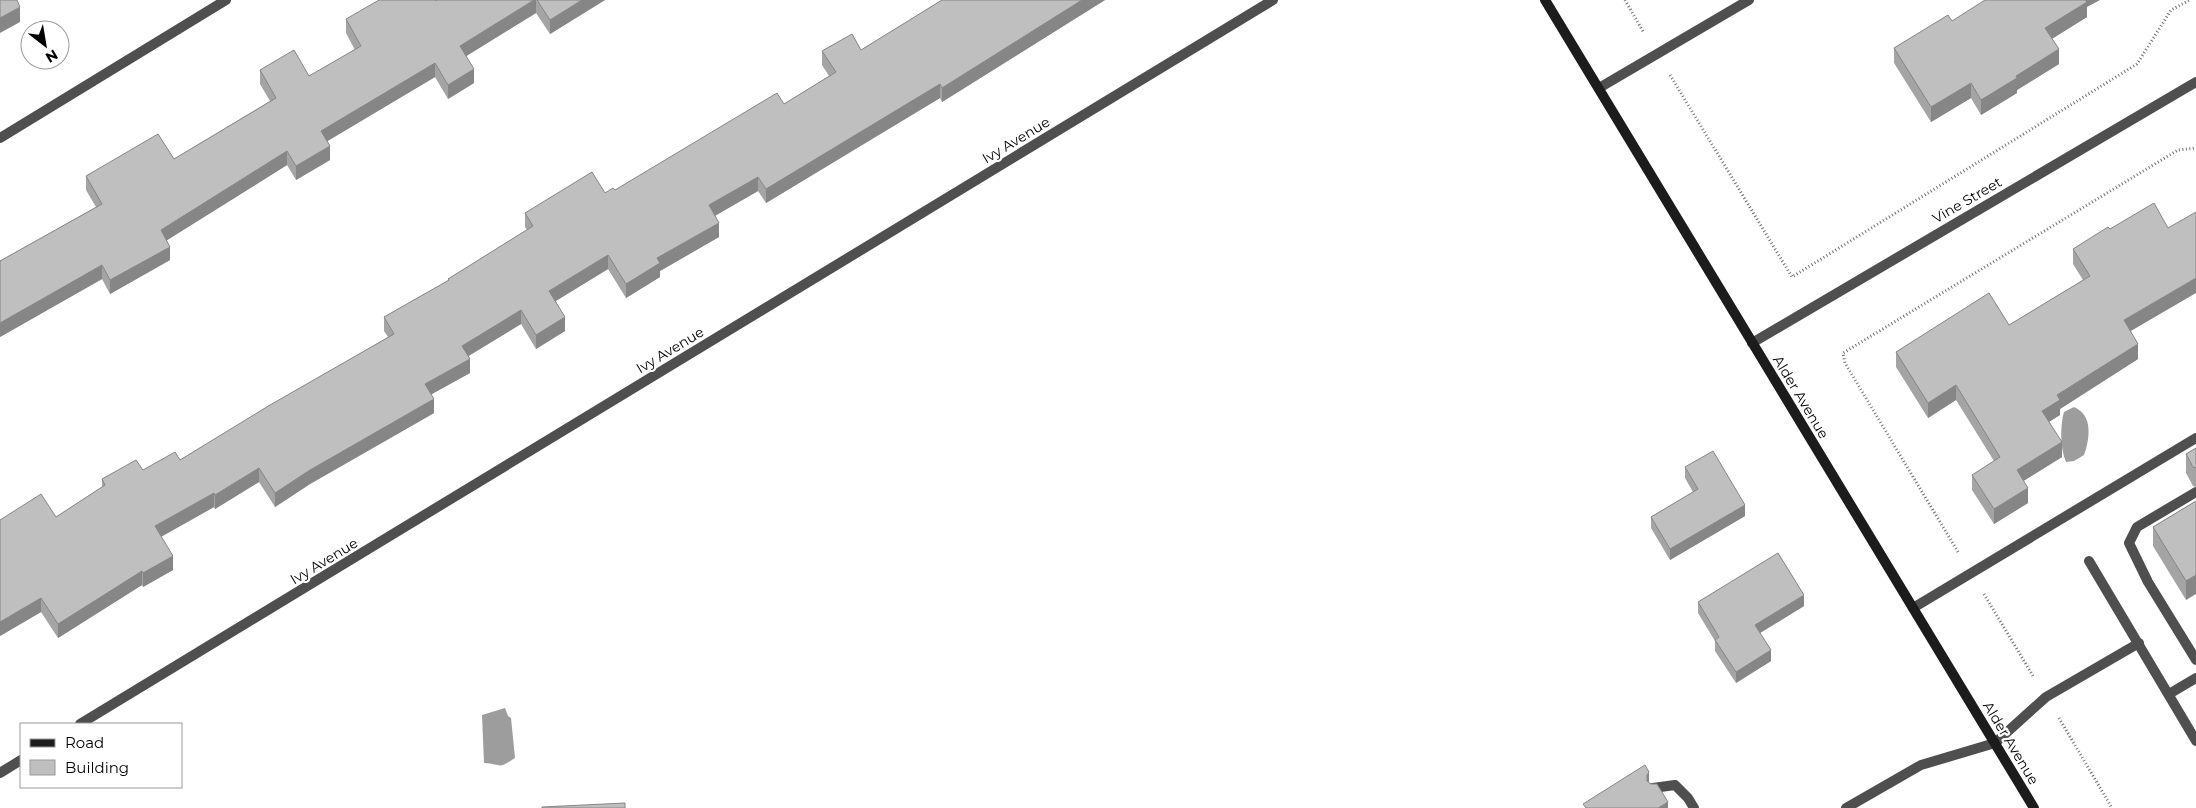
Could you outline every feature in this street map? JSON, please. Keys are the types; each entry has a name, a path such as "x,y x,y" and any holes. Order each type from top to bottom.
{"main road":[{"name":"Alder Avenue","path":"1545,0 2034,808"}],"street":[{"path":"0,138 226,0"},
{"name":"Ivy Avenue","path":"82,723 1274,0"},
{"path":"1599,88 1749,0"},
{"name":"Vine Street","path":"1752,343 2196,82"},
{"path":"1913,608 2196,438"},
{"path":"2196,492 2137,527 2130,543 2148,582 2196,660"},
{"path":"2088,561 2139,643 2196,741"},
{"path":"1846,808 1921,765 1995,743 2046,697 2139,643"},
{"path":"2169,694 2196,678"},
{"path":"0,773 20,761"},
{"path":"1653,788 1675,785 1688,798 1694,808"}],"path":[{"path":"1624,0 1792,277 2137,64 2171,10 2190,0"},
{"path":"2112,808 1845,363 1842,353 2178,150 2196,148"}],"shaded area":[{"path":"2074,407 2084,415 2087,421 2088,441 2084,455 2074,461 2066,462 2061,437 2062,424 2064,412"},
{"path":"505,708 508,716 511,718 515,758 502,765 484,763 482,715"}],"building":[{"path":"0,0 17,0 20,7 0,18"},
{"path":"379,0 534,0 460,46 474,69 448,85 435,63 321,131 330,146 296,166 287,151 161,230 170,247 110,280 102,265 0,323 0,261 102,204 86,176 158,134 174,159 276,98 260,70 294,50 309,76 361,46 346,19"},
{"path":"537,0 582,0 550,20"},
{"path":"942,0 1082,0 942,88 940,84 766,189 758,177 709,205 719,223 657,258 660,263 626,284 608,255 549,291 565,317 536,335 521,310 462,346 470,359 425,384 434,399 310,470 275,493 259,468 215,495 214,493 155,526 173,556 143,573 142,571 58,624 41,598 0,622 0,520 41,494 56,517 105,485 102,479 136,460 143,470 175,452 180,460 270,405 394,334 384,317 449,280 533,226 525,213 592,172 605,193 613,188 615,190 777,93 784,104 836,72 822,51 852,34 861,50"},
{"path":"1985,0 2085,0 2087,2 2045,28 2059,49 2016,76 2017,78 1981,100 1971,83 1931,107 1894,48 1948,15 1952,21"},
{"path":"2154,203 2168,228 2196,212 2196,278 2124,320 2138,344 2057,395 2060,400 2042,411 2062,442 2017,470 2028,488 1994,509 1972,475 2000,457 1956,385 1928,403 1896,352 1989,293 2009,325 2090,276 2073,249 2108,227 2110,229"},
{"path":"2196,448 2196,468 2193,467 2186,454"},
{"path":"1713,451 1745,505 1670,549 1651,517 1698,489 1685,467"},
{"path":"2196,501 2196,575 2186,581 2153,527"},
{"path":"1778,553 1804,595 1755,625 1771,650 1736,672 1715,640 1719,637 1698,602"},
{"path":"1645,765 1649,772 1647,781 1651,784 1657,784 1668,802 1658,808 1586,808 1583,804"},
{"path":"625,803 625,808 542,808 542,807"}]}
